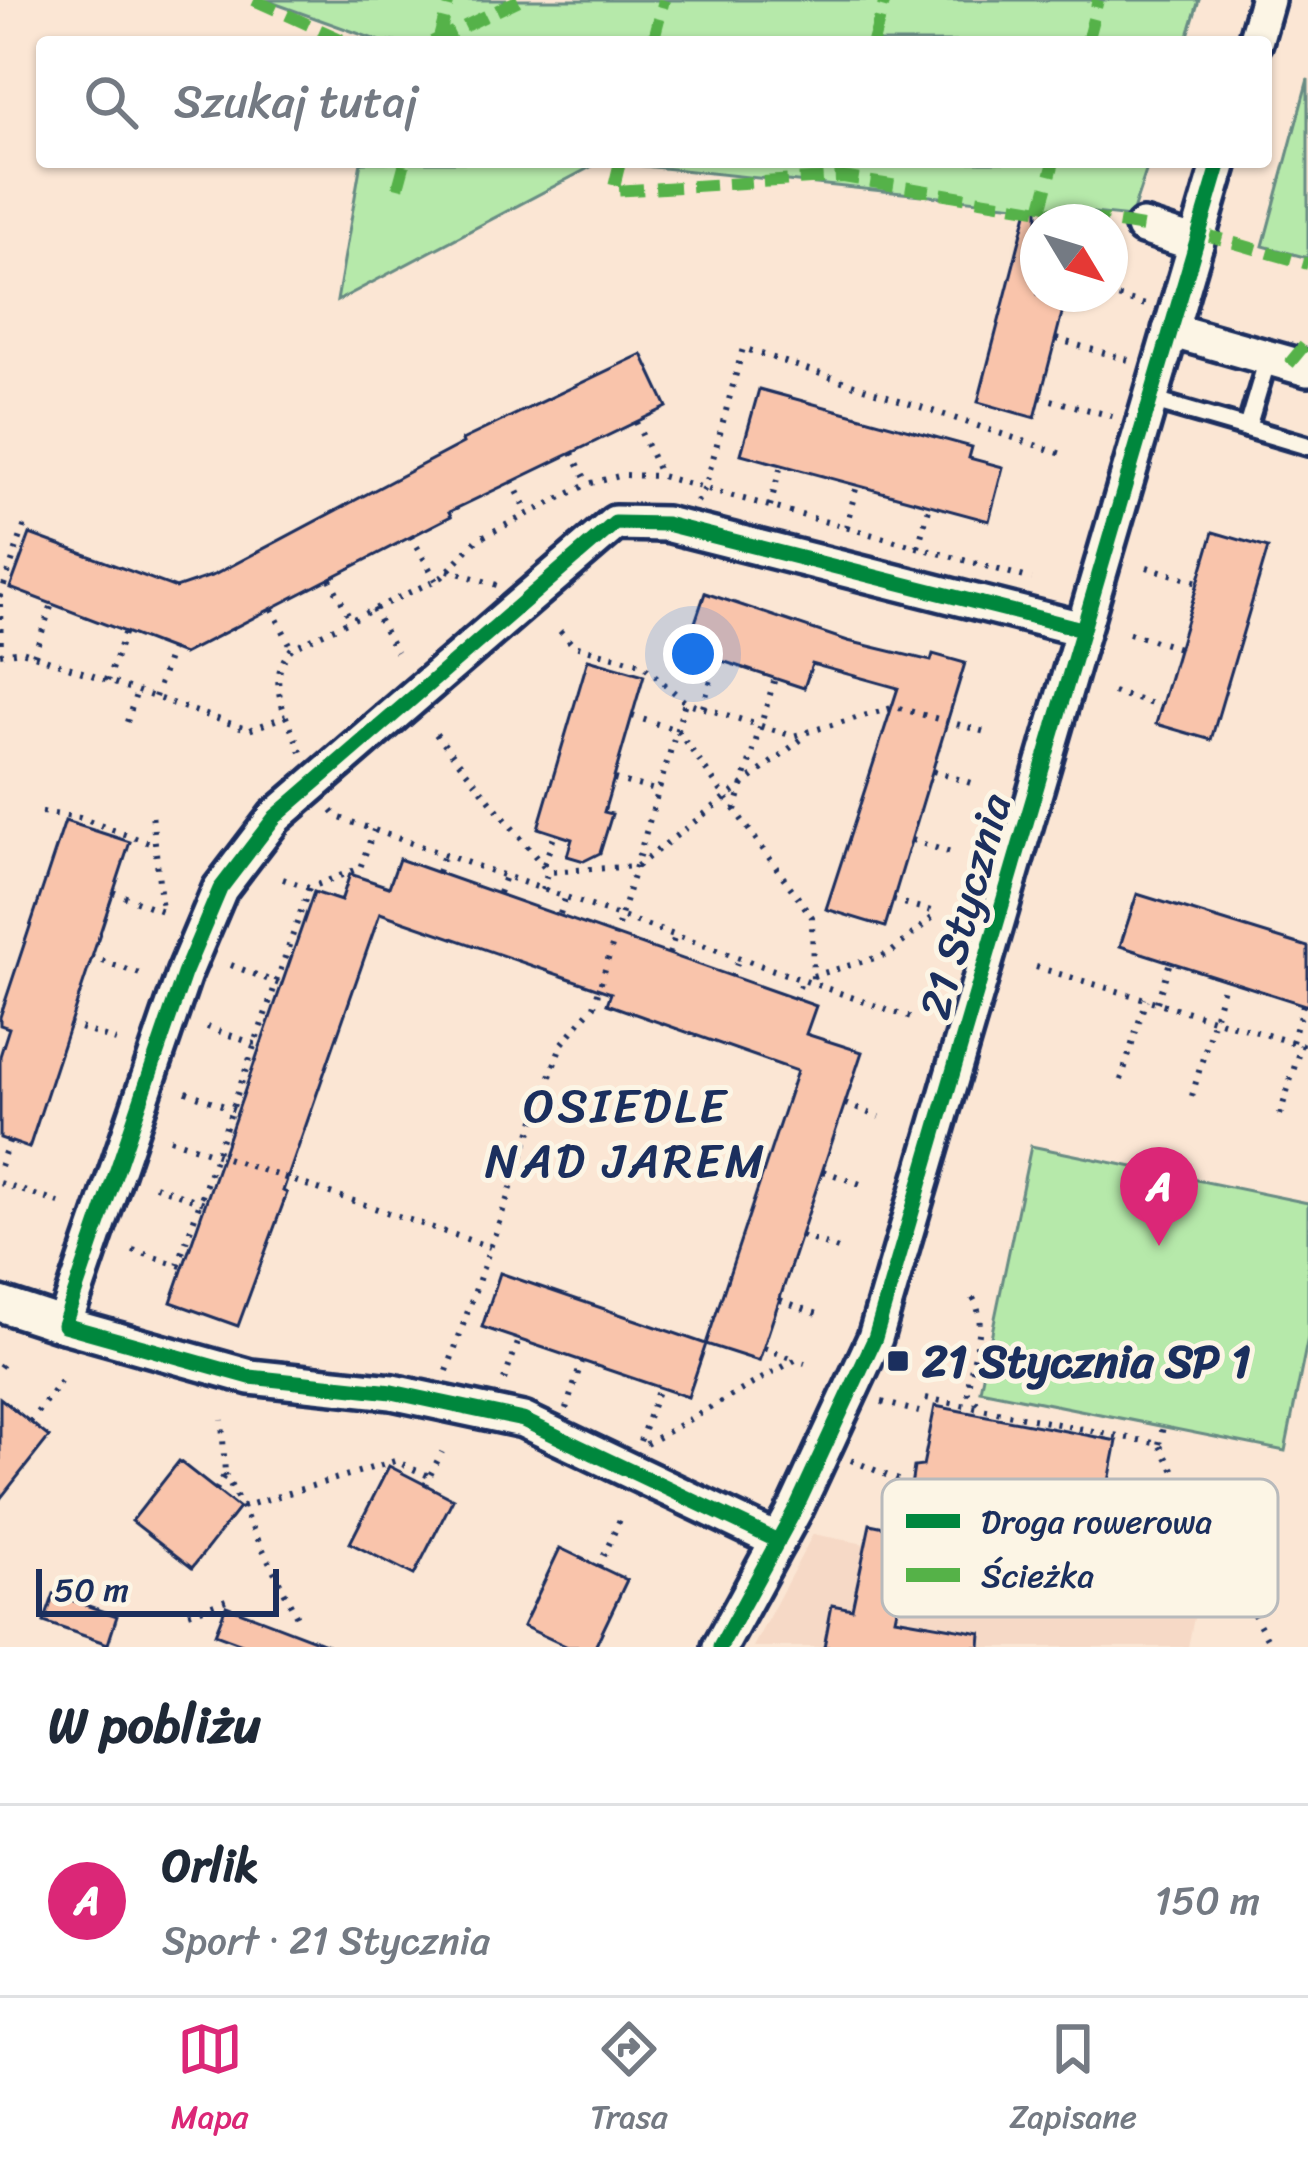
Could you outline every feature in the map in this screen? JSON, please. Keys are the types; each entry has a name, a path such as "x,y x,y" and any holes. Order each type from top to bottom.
{"street":[{"path":"1257,36 1268,0"},
{"name":"21 Stycznia","path":"721,1647 846,1406 895,1280 1218,168"},
{"path":"1143,227 1196,244"},
{"path":"1170,330 1308,369"},
{"path":"64,1325 184,974 220,889 275,817 614,523 682,529 1082,629"},
{"path":"0,1304 250,1377 392,1392 524,1420 778,1541"}],"lane":[{"path":"1247,428 1268,358"},
{"path":"1151,397 1308,446"}],"path":[{"path":"1056,339 1151,397"},
{"path":"682,529 705,488 743,348 1066,455"},
{"path":"1040,397 1151,397"},
{"path":"636,422 661,476"},
{"path":"572,453 588,484"},
{"path":"770,506 781,465"},
{"path":"893,900 938,913 889,954 802,980 337,817 313,784 286,716 276,686 282,658 292,648 436,580 478,538 588,484 623,475 661,476 1032,579"},
{"path":"512,481 529,513"},
{"path":"846,527 857,485"},
{"path":"918,548 930,505"},
{"path":"26,524 0,600 0,653 34,655 249,730 286,716"},
{"path":"411,536 436,580"},
{"path":"1148,567 1198,582"},
{"path":"448,570 506,588"},
{"path":"330,579 351,620"},
{"path":"34,655 52,604"},
{"path":"272,609 292,648"},
{"path":"373,609 396,652"},
{"path":"107,681 124,631"},
{"path":"560,631 574,646 641,663 685,702 806,736"},
{"path":"1129,633 1179,648"},
{"path":"154,697 171,649"},
{"path":"703,708 718,659"},
{"path":"735,810 775,678"},
{"path":"127,722 137,691"},
{"path":"1113,692 1162,707"},
{"path":"447,1371 561,1046 594,1006 685,702"},
{"path":"546,869 637,866 806,736 871,711 895,707 989,733"},
{"path":"632,716 677,730 812,917 813,980"},
{"path":"436,734 546,869"},
{"path":"933,771 974,784"},
{"path":"614,778 659,791"},
{"path":"42,812 80,818 155,845"},
{"path":"113,892 162,910 152,813"},
{"path":"283,879 309,888 360,868 374,830"},
{"path":"542,890 555,834"},
{"path":"912,840 954,854"},
{"path":"438,872 444,855"},
{"path":"499,893 505,876"},
{"path":"133,1250 181,1266 309,888"},
{"path":"560,914 566,898"},
{"path":"669,954 675,936"},
{"path":"91,957 140,974"},
{"path":"732,977 739,958"},
{"path":"1157,1003 1170,962"},
{"path":"231,965 279,984"},
{"path":"1036,967 1300,1044"},
{"path":"795,999 802,980"},
{"path":"813,980 911,1018"},
{"path":"1192,1096 1225,980"},
{"path":"1121,1080 1146,999"},
{"path":"1280,1115 1300,1044 1303,1005"},
{"path":"69,1024 116,1041"},
{"path":"208,1027 258,1045"},
{"path":"186,1092 236,1110"},
{"path":"845,1104 879,1117"},
{"path":"170,1139 490,1247"},
{"path":"0,1166 9,1141"},
{"path":"823,1171 860,1184"},
{"path":"0,1183 58,1203"},
{"path":"155,1186 204,1203"},
{"path":"801,1236 841,1250"},
{"path":"974,1298 982,1312 968,1393 982,1409"},
{"path":"779,1300 823,1316"},
{"path":"504,1380 519,1340"},
{"path":"764,1348 805,1363"},
{"path":"659,1388 643,1443 795,1360"},
{"path":"565,1411 582,1361"},
{"path":"30,1422 63,1378"},
{"path":"926,1398 1160,1444"},
{"path":"878,1400 919,1412"},
{"path":"222,1420 225,1474 300,1623"},
{"path":"1163,1427 1160,1444 1179,1479"},
{"path":"425,1485 442,1451"},
{"path":"846,1458 896,1479"},
{"path":"242,1507 395,1461 430,1476"},
{"path":"216,1490 225,1474"},
{"path":"598,1567 621,1517"},
{"path":"189,1613 232,1598"},
{"path":"1255,1617 1272,1647"}],"shaded area":[{"path":"813,1534 882,1547 882,1617 1194,1617 1188,1647 753,1647"}],"green space":[{"path":"265,0 1199,0 1188,36 365,36"},
{"path":"1308,79 1308,258 1263,246"},
{"path":"360,168 589,168 337,301"},
{"path":"663,168 1147,168 1131,217 1128,204 1020,205"},
{"path":"1031,1146 1308,1203 1308,1337 1285,1451 980,1390"}],"building":[{"path":"1020,240 1020,312 1062,312 1035,418 978,402"},
{"path":"642,354 667,407 449,512 451,516 183,654 10,588 30,534 176,588 214,575 462,440"},
{"path":"759,389 972,447 969,458 1003,467 989,521 741,454"},
{"path":"1213,532 1268,548 1211,740 1156,724"},
{"path":"705,593 848,641 931,661 933,654 965,663 885,927 826,909 898,688 812,664 804,688 686,649"},
{"path":"588,659 644,675 604,812 612,814 600,853 584,861 567,856 572,839 538,828"},
{"path":"65,821 130,842 29,1148 0,1138 0,1056 9,1028 0,1025 0,1017"},
{"path":"399,859 816,1006 806,1034 862,1052 759,1361 706,1344 797,1071 607,1004 611,993 380,913 238,1326 171,1302 314,892 341,901 350,874 389,887"},
{"path":"1137,894 1308,947 1308,1006 1120,946"},
{"path":"500,1273 706,1344 688,1397 482,1327"},
{"path":"0,1398 49,1437 0,1499"},
{"path":"935,1406 1117,1441 1110,1479 912,1479 914,1467 923,1466"},
{"path":"179,1461 239,1508 192,1568 132,1521"},
{"path":"389,1466 453,1499 414,1575 350,1543"},
{"path":"870,1524 882,1527 882,1617 981,1633 980,1647 824,1647 832,1605 852,1609"},
{"path":"560,1548 627,1580 595,1647 568,1647 523,1626"},
{"path":"54,1594 117,1616 108,1644 44,1622"},
{"path":"226,1606 328,1647 250,1647 215,1634"}],"marked path":[{"path":"254,0 334,36"},
{"path":"440,36 449,0"},
{"path":"444,36 519,0"},
{"path":"655,36 664,0"},
{"path":"875,36 885,0"},
{"path":"1089,36 1098,0"},
{"path":"398,188 403,168"},
{"path":"619,168 613,191 843,177 1143,227"},
{"path":"1043,204 1052,168"},
{"path":"1199,233 1308,264"},
{"path":"1289,364 1308,341"}],"cycle path":[{"path":"720,1647 797,1506 875,1338 1218,168"},
{"path":"778,1541 523,1420 392,1392 250,1377 64,1325 184,974 220,889 275,817 615,523 666,524 1082,629"}],"place":[{"name":"Orlik","path":"1159,1246"},
{"name":"21 Stycznia SP 1","path":"898,1361"}],"district":[{"name":"OSIEDLE NAD JAREM","path":"626,1132"}]}
